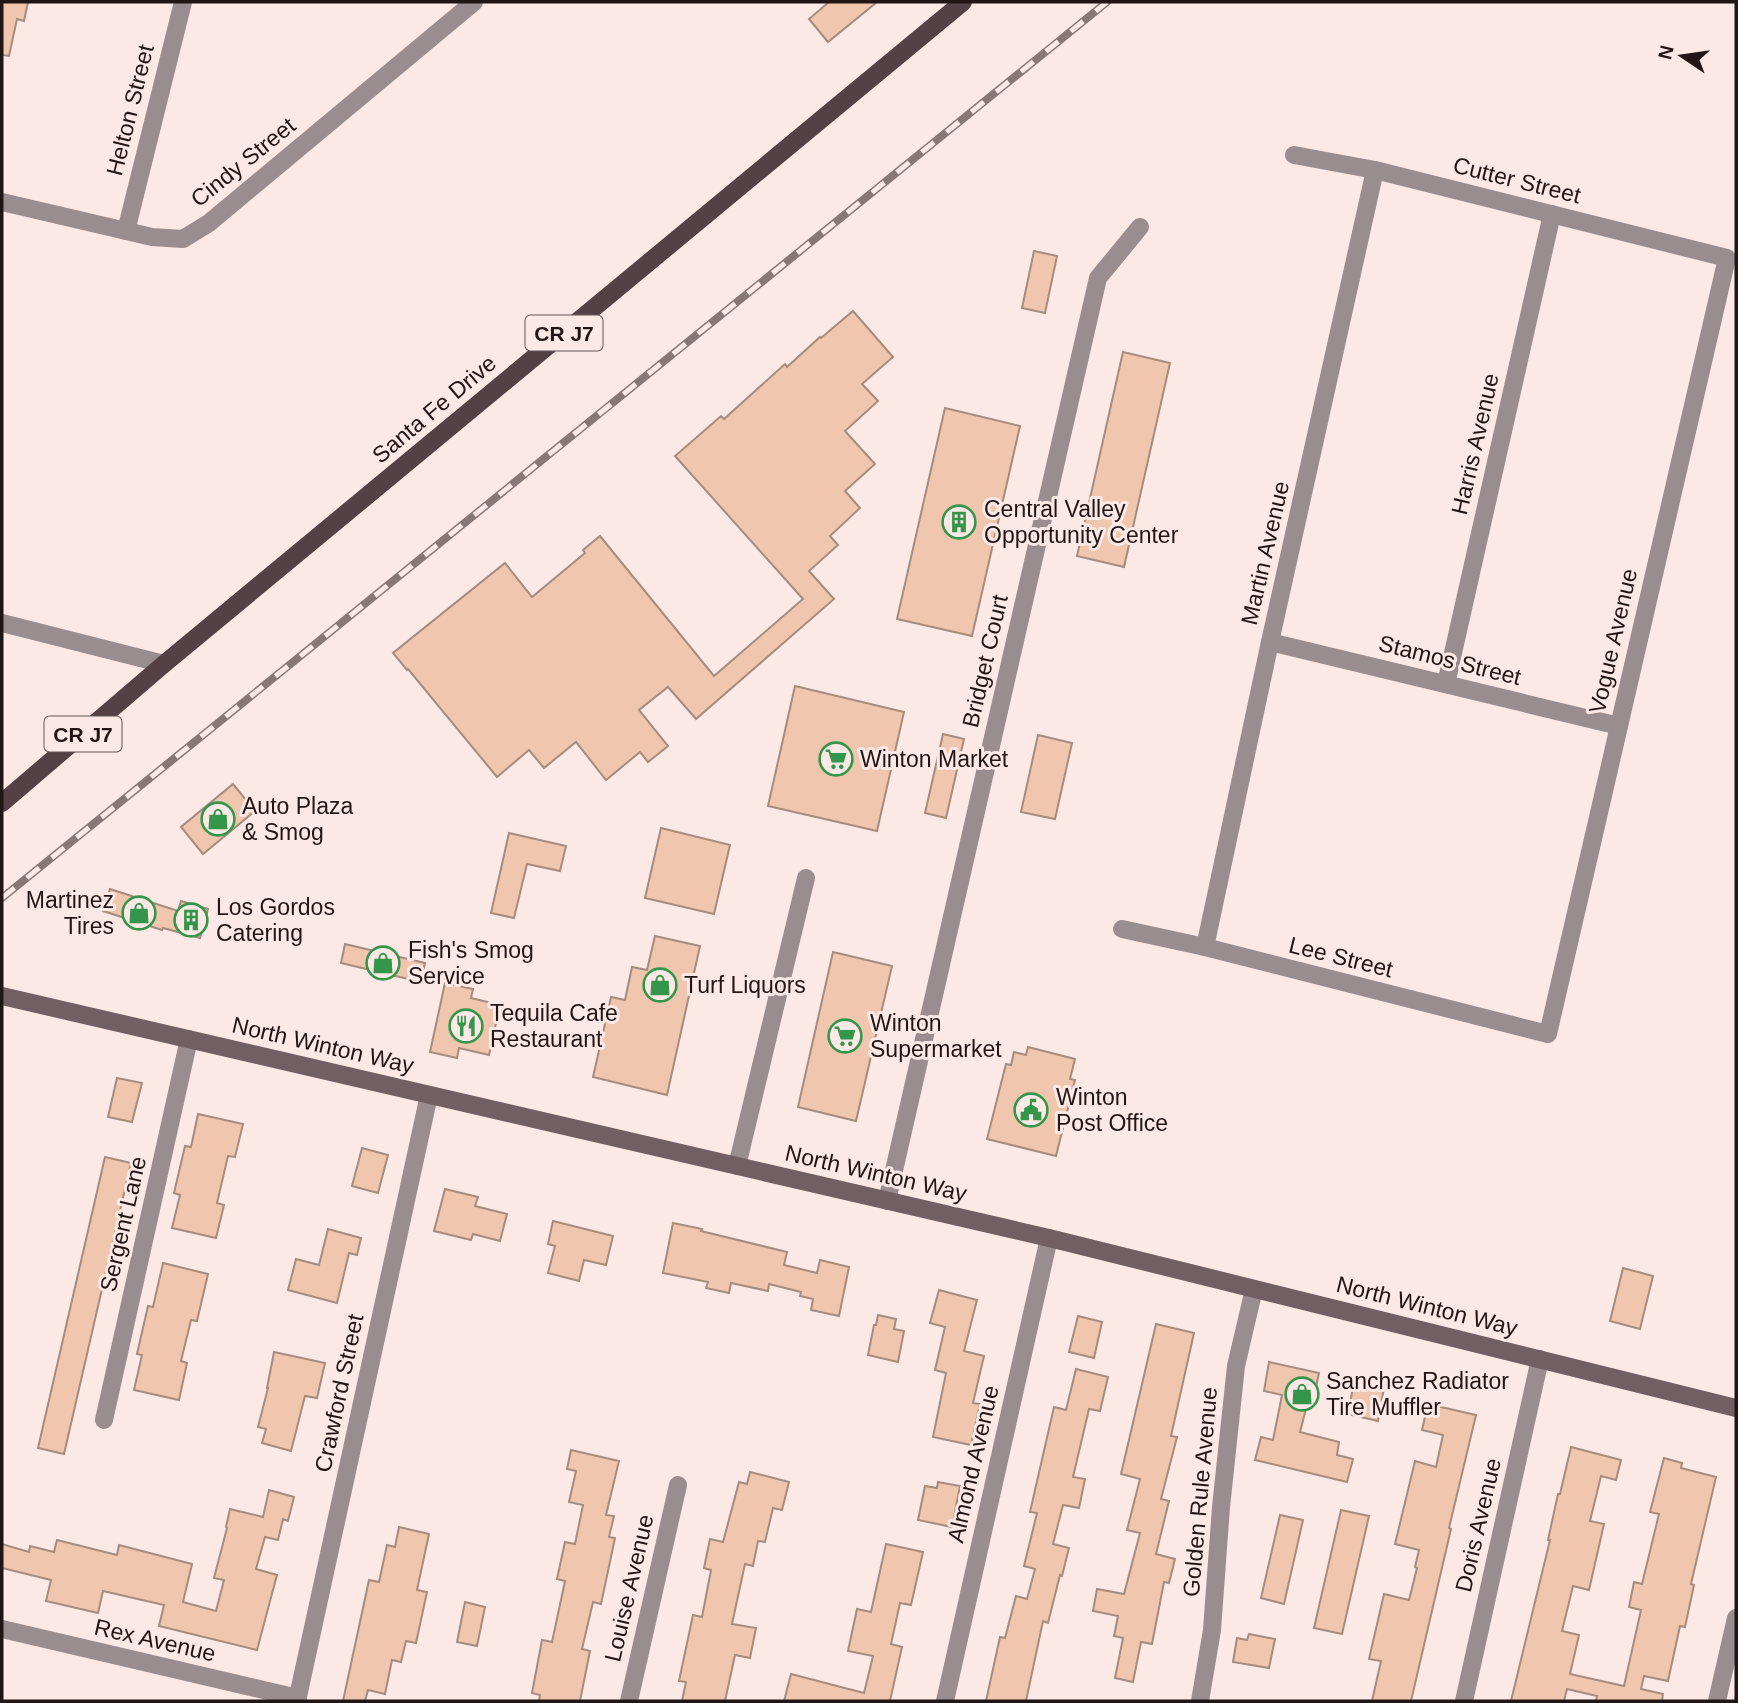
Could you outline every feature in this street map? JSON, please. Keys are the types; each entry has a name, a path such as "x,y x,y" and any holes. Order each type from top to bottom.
{"main road":[{"name":"Santa Fe Drive","path":"2,803 164,664 963,2"},
{"name":"North Winton Way","path":"2,996 1049,1238 1736,1408"}],"street":[{"name":"Helton Street","path":"126,231 183,2"},
{"name":"Cindy Street","path":"2,202 152,237 183,239 209,223 474,2"},
{"name":"Cutter Street","path":"1294,155 1375,170 1727,258"},
{"name":"Martin Avenue","path":"1205,947 1375,170"},
{"name":"Harris Avenue","path":"1446,684 1552,214"},
{"name":"Bridget Court","path":"887,1200 1098,278 1140,227"},
{"name":"Vogue Avenue","path":"1548,1034 1727,258"},
{"path":"2,623 164,664"},
{"name":"Stamos Street","path":"1270,642 1619,726"},
{"path":"737,1166 806,878"},
{"name":"Lee Street","path":"1122,929 1205,947 1548,1034"},
{"name":"Sergent Lane","path":"104,1420 189,1039"},
{"name":"Crawford Street","path":"298,1700 429,1095"},
{"name":"Almond Avenue","path":"945,1701 1049,1238"},
{"name":"Golden Rule Avenue","path":"1200,1701 1212,1630 1221,1507 1236,1366 1254,1289"},
{"name":"Doris Avenue","path":"1464,1701 1540,1359"},
{"name":"Louise Avenue","path":"629,1701 678,1485"},
{"path":"1717,1701 1736,1618"},
{"name":"Rex Avenue","path":"2,1629 298,1700"}],"building":[{"path":"2,2 28,2 24,21 17,19 9,56 2,55"},
{"path":"829,2 877,2 828,42 809,19"},
{"path":"1034,251 1057,256 1045,313 1022,308"},
{"path":"853,311 893,357 862,384 878,401 845,431 875,464 845,491 860,508 830,536 838,545 809,571 834,599 696,719 668,687 639,710 668,746 648,762 640,752 606,780 576,742 544,768 529,750 497,777 393,653 505,563 532,597 585,553 583,550 600,536 714,676 803,599 675,456 721,416 724,419 785,364 787,367"},
{"path":"1123,352 1170,363 1124,567 1077,556"},
{"name":"Central Valley Opportunity Center","path":"945,408 1020,426 972,636 897,619"},
{"name":"Winton Market","path":"795,686 904,712 877,831 768,806"},
{"path":"943,734 964,739 946,818 925,813"},
{"path":"1038,735 1072,743 1055,819 1021,812"},
{"name":"Auto Plaza & Smog","path":"233,784 255,811 203,854 181,827"},
{"path":"661,828 730,845 714,914 645,898"},
{"path":"509,833 566,846 560,871 527,864 514,918 491,913"},
{"path":"110,889 178,911 181,901 208,909 200,938 163,928 162,930 103,911"},
{"path":"655,936 700,946 667,1095 593,1077 611,997 625,1000 632,967 647,970"},
{"name":"Fish's Smog Service","path":"345,944 425,963 421,982 341,963"},
{"name":"Winton Supermarket","path":"833,952 892,966 856,1121 798,1107"},
{"name":"Tequila Cafe Restaurant","path":"445,983 473,989 471,998 500,1005 489,1055 459,1048 457,1058 430,1052"},
{"name":"Winton Post Office","path":"1028,1047 1075,1059 1070,1079 1075,1080 1056,1156 987,1139 1006,1064 1011,1065 1014,1052 1026,1055"},
{"path":"117,1078 142,1083 132,1122 108,1117"},
{"path":"198,1114 243,1124 235,1157 228,1156 217,1203 224,1205 216,1238 172,1228 180,1195 174,1193 185,1146 191,1147"},
{"path":"362,1148 388,1155 378,1193 352,1186"},
{"path":"105,1157 131,1163 64,1454 38,1448"},
{"path":"445,1189 478,1197 475,1206 507,1214 500,1241 473,1234 471,1240 434,1231"},
{"path":"553,1221 613,1236 606,1265 584,1260 579,1281 548,1273 555,1246 548,1244"},
{"path":"673,1223 787,1252 784,1265 817,1273 820,1260 849,1267 839,1316 811,1310 813,1299 800,1296 801,1292 769,1284 768,1291 731,1283 729,1293 706,1288 708,1282 663,1273"},
{"path":"328,1229 361,1238 357,1255 349,1253 337,1303 288,1290 296,1259 319,1265"},
{"path":"163,1263 208,1274 197,1321 191,1320 181,1361 187,1363 179,1400 134,1390 142,1355 137,1354 148,1306 153,1307"},
{"path":"1623,1268 1653,1276 1640,1329 1610,1321"},
{"path":"939,1290 977,1300 964,1351 984,1356 973,1403 980,1404 971,1445 933,1437 946,1373 935,1370 945,1327 930,1323"},
{"path":"878,1315 896,1319 894,1329 904,1331 898,1362 868,1355"},
{"path":"1078,1316 1102,1322 1094,1358 1069,1352"},
{"path":"1156,1324 1194,1333 1171,1436 1177,1437 1161,1499 1169,1501 1156,1554 1175,1559 1169,1583 1164,1582 1152,1644 1141,1642 1133,1682 1115,1678 1123,1638 1114,1636 1118,1616 1093,1611 1097,1589 1124,1594 1140,1533 1127,1530 1140,1479 1121,1474"},
{"path":"274,1352 325,1363 317,1398 305,1396 291,1451 262,1443 266,1429 258,1427"},
{"path":"1269,1362 1319,1373 1312,1406 1307,1405 1300,1432 1339,1442 1337,1455 1353,1459 1347,1482 1255,1460 1261,1437 1273,1440 1282,1395 1264,1391"},
{"path":"1076,1369 1108,1377 1100,1411 1089,1409 1073,1477 1085,1479 1079,1508 1063,1505 1053,1544 1069,1548 1062,1576 1060,1575 1048,1623 1043,1621 1026,1701 986,1701 1000,1637 1005,1638 1016,1596 1027,1599 1035,1569 1024,1566 1037,1513 1030,1512 1054,1407 1066,1410"},
{"path":"1354,1382 1384,1388 1378,1421 1348,1414"},
{"path":"1428,1404 1476,1415 1411,1701 1372,1701 1381,1661 1369,1659 1384,1594 1409,1600 1417,1568 1419,1550 1395,1544 1415,1461 1436,1467 1443,1435 1422,1430"},
{"path":"1571,1447 1621,1460 1616,1480 1601,1476 1590,1521 1604,1524 1589,1590 1573,1586 1562,1631 1579,1635 1570,1674 1624,1686 1641,1610 1629,1607 1634,1582 1642,1584 1659,1514 1650,1512 1664,1458 1682,1463 1681,1468 1716,1477 1691,1584 1694,1585 1685,1627 1680,1626 1668,1681 1644,1676 1641,1689 1663,1694 1662,1701 1596,1701 1597,1696 1567,1689 1564,1701 1511,1701"},
{"path":"571,1450 619,1461 606,1515 614,1516 609,1537 615,1538 601,1604 593,1602 582,1649 590,1651 580,1701 539,1701 540,1695 532,1693 542,1640 552,1642 565,1581 557,1579 565,1542 575,1544 583,1505 569,1502 576,1471 567,1469"},
{"path":"750,1472 789,1482 782,1510 773,1508 765,1542 758,1541 753,1566 745,1564 732,1624 756,1628 750,1658 735,1655 725,1701 682,1701 686,1682 679,1681 693,1615 702,1617 711,1570 704,1568 710,1539 723,1542 739,1482 747,1484"},
{"path":"938,1482 960,1486 952,1527 918,1520 925,1486 937,1488"},
{"path":"269,1490 294,1497 288,1521 283,1519 278,1540 265,1537 256,1569 277,1575 257,1650 159,1626 164,1605 103,1591 98,1613 46,1601 51,1580 2,1568 2,1544 29,1552 30,1546 54,1552 57,1540 117,1555 119,1545 192,1564 183,1602 216,1611 224,1580 214,1578 230,1509 263,1517"},
{"path":"1341,1510 1369,1516 1342,1634 1314,1628"},
{"path":"1280,1515 1303,1520 1284,1604 1261,1598"},
{"path":"399,1527 429,1534 417,1590 427,1592 416,1643 406,1641 401,1662 392,1660 385,1694 368,1690 365,1701 343,1701 369,1580 379,1582 387,1545 395,1547"},
{"path":"886,1544 923,1552 911,1605 900,1603 891,1644 902,1647 890,1701 784,1701 791,1674 864,1693 873,1656 848,1651 857,1609 871,1612"},
{"path":"465,1602 485,1607 477,1646 457,1642"},
{"path":"1249,1634 1275,1639 1269,1668 1233,1662 1237,1638 1247,1640"}],"railway":[{"path":"2,898 1107,2"}],"place":[{"name":"Central Valley Opportunity Center","path":"959,522"},
{"name":"Winton Market","path":"836,759"},
{"name":"Auto Plaza & Smog","path":"218,819"},
{"name":"Martinez Tires","path":"139,913"},
{"name":"Los Gordos Catering","path":"191,920"},
{"name":"Fish's Smog Service","path":"383,963"},
{"name":"Turf Liquors","path":"660,985"},
{"name":"Tequila Cafe Restaurant","path":"466,1026"},
{"name":"Winton Supermarket","path":"845,1036"},
{"name":"Winton Post Office","path":"1031,1110"},
{"name":"Sanchez Radiator Tire Muffler","path":"1302,1394"}]}
